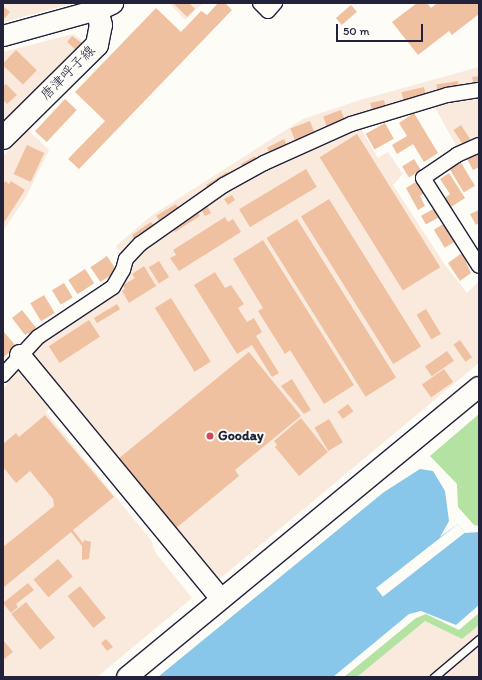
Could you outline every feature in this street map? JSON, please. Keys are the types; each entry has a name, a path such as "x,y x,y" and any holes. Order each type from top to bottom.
{"main road":[{"name":"唐津呼子線","path":"3,138 97,45 104,7"}],"street":[{"path":"260,3 268,10 275,3"},
{"path":"3,36 104,7"},
{"path":"3,375 38,337 113,287 123,270 126,259 140,244 224,185 264,163 351,124 447,95 479,90"},
{"path":"479,146 457,155 423,178 479,266"},
{"path":"20,355 221,600"},
{"path":"127,677 479,387"}],"lane":[{"path":"434,677 479,639"}],"shaded area":[{"path":"3,3 75,3 3,22"},
{"path":"169,3 203,3 185,20"},
{"path":"73,34 81,39 83,46 3,128 3,52"},
{"path":"479,67 479,140 458,149 433,104 361,129 378,158 388,152 403,174 393,185 445,265 467,293 479,281 479,363 217,581 28,353 129,264 116,246 151,216 303,119 360,100"},
{"path":"28,130 49,150 26,197 3,231 3,156"},
{"path":"18,371 49,409 46,412 151,540 155,552 192,598 97,677 3,677 3,389"},
{"path":"425,621 462,639 479,625 479,677 357,677"}],"green space":[{"path":"479,414 479,526 474,525 458,507 457,484 430,456"},
{"path":"479,613 479,625 462,639 425,621 357,677 344,677 416,618 426,614 459,630"}],"water":[{"path":"420,469 433,471 445,491 449,521 440,537 458,524 465,533 479,532 479,605 456,625 421,611 409,614 333,677 158,677 384,492"}],"pier":[{"path":"458,524 465,533 383,597 376,588"}],"building":[{"path":"173,3 189,3 195,9 187,17"},
{"path":"218,3 225,3 232,10 79,169 68,159 105,121 75,92 156,8 181,32 201,11 207,15"},
{"path":"417,3 427,3 431,8 437,3 479,3 479,14 452,35 449,31 418,55 392,22"},
{"path":"351,5 357,12 342,25 336,18"},
{"path":"3,6 10,12 5,18 3,17"},
{"path":"72,36 82,43 76,50 67,42"},
{"path":"16,50 37,70 23,85 3,65"},
{"path":"479,76 479,84 474,85 472,77"},
{"path":"458,81 459,87 437,90 436,84"},
{"path":"6,84 17,95 7,104 3,100 3,86"},
{"path":"424,87 426,96 404,101 402,92"},
{"path":"65,99 77,110 47,142 35,131"},
{"path":"384,100 386,108 373,112 370,103"},
{"path":"341,110 345,121 327,128 323,116"},
{"path":"414,113 438,153 424,162 413,144 397,154 392,145 407,136 399,123"},
{"path":"310,121 315,134 295,142 290,129"},
{"path":"385,123 394,139 374,149 366,134"},
{"path":"461,125 470,139 463,144 453,130"},
{"path":"357,134 440,267 403,290 320,157"},
{"path":"284,139 287,145 270,154 267,148"},
{"path":"27,145 44,153 31,182 13,174"},
{"path":"479,152 479,167 473,170 467,159"},
{"path":"255,156 257,160 244,168 241,164"},
{"path":"414,159 421,170 409,177 402,166"},
{"path":"460,161 475,186 464,193 449,168"},
{"path":"306,169 317,187 250,227 239,209"},
{"path":"227,172 229,175 208,189 206,185"},
{"path":"449,173 465,198 451,207 445,198 450,194 440,179"},
{"path":"419,180 425,192 420,196 425,206 418,210 406,188"},
{"path":"5,181 9,184 11,181 25,190 3,224 3,185"},
{"path":"232,195 235,200 228,205 224,199"},
{"path":"329,199 421,347 393,364 301,216"},
{"path":"176,204 179,209 159,221 156,216"},
{"path":"206,204 211,213 205,216 200,208"},
{"path":"435,208 440,217 426,225 421,216"},
{"path":"479,210 479,223 476,225 470,214"},
{"path":"197,211 200,216 175,232 172,226"},
{"path":"225,217 228,222 233,219 241,232 179,271 170,258 176,255 173,250"},
{"path":"297,219 396,378 366,397 266,238"},
{"path":"151,222 154,226 135,240 132,235"},
{"path":"445,223 456,241 445,248 434,230"},
{"path":"263,240 354,385 324,404 290,350 285,354 258,311 263,308 233,259"},
{"path":"462,253 471,273 460,281 448,263"},
{"path":"107,256 117,271 100,282 90,267"},
{"path":"159,261 169,277 159,283 149,267"},
{"path":"144,266 156,286 129,303 122,291 125,289 123,285 135,278 132,274"},
{"path":"85,269 94,283 77,294 68,280"},
{"path":"215,272 225,288 231,285 244,304 238,308 247,322 254,318 262,332 256,336 279,373 272,377 252,345 237,354 194,285"},
{"path":"64,283 73,298 61,305 52,290"},
{"path":"44,295 55,313 41,321 30,303"},
{"path":"171,298 211,362 195,372 155,308"},
{"path":"117,304 120,309 97,323 94,318"},
{"path":"426,309 441,334 432,340 417,315"},
{"path":"22,310 37,329 30,335 28,333 25,335 12,318"},
{"path":"89,320 100,337 60,363 49,346"},
{"path":"3,331 16,346 4,357 3,356"},
{"path":"460,340 472,357 465,362 453,345"},
{"path":"447,351 454,361 432,376 425,366"},
{"path":"249,352 301,416 235,470 239,476 175,529 118,459"},
{"path":"444,369 453,382 431,398 422,384"},
{"path":"292,379 311,410 304,414 281,386"},
{"path":"348,404 353,411 343,419 337,412"},
{"path":"45,415 114,497 73,530 83,543 84,540 91,542 89,559 82,560 82,546 71,532 3,588 3,547 54,506 53,499 30,471 16,483 3,467 3,444 16,433 19,437"},
{"path":"301,418 328,452 299,476 275,447 277,445 274,441"},
{"path":"329,419 343,442 328,451 314,428"},
{"path":"58,559 73,577 48,597 33,580"},
{"path":"28,583 34,590 16,604 18,607 11,613 3,603"},
{"path":"80,586 106,618 93,628 68,596"},
{"path":"26,602 55,638 40,650 11,614"},
{"path":"106,639 113,647 107,651 101,643"},
{"path":"3,640 13,652 3,660"}],"place":[{"name":"Gooday","path":"210,436"}]}
